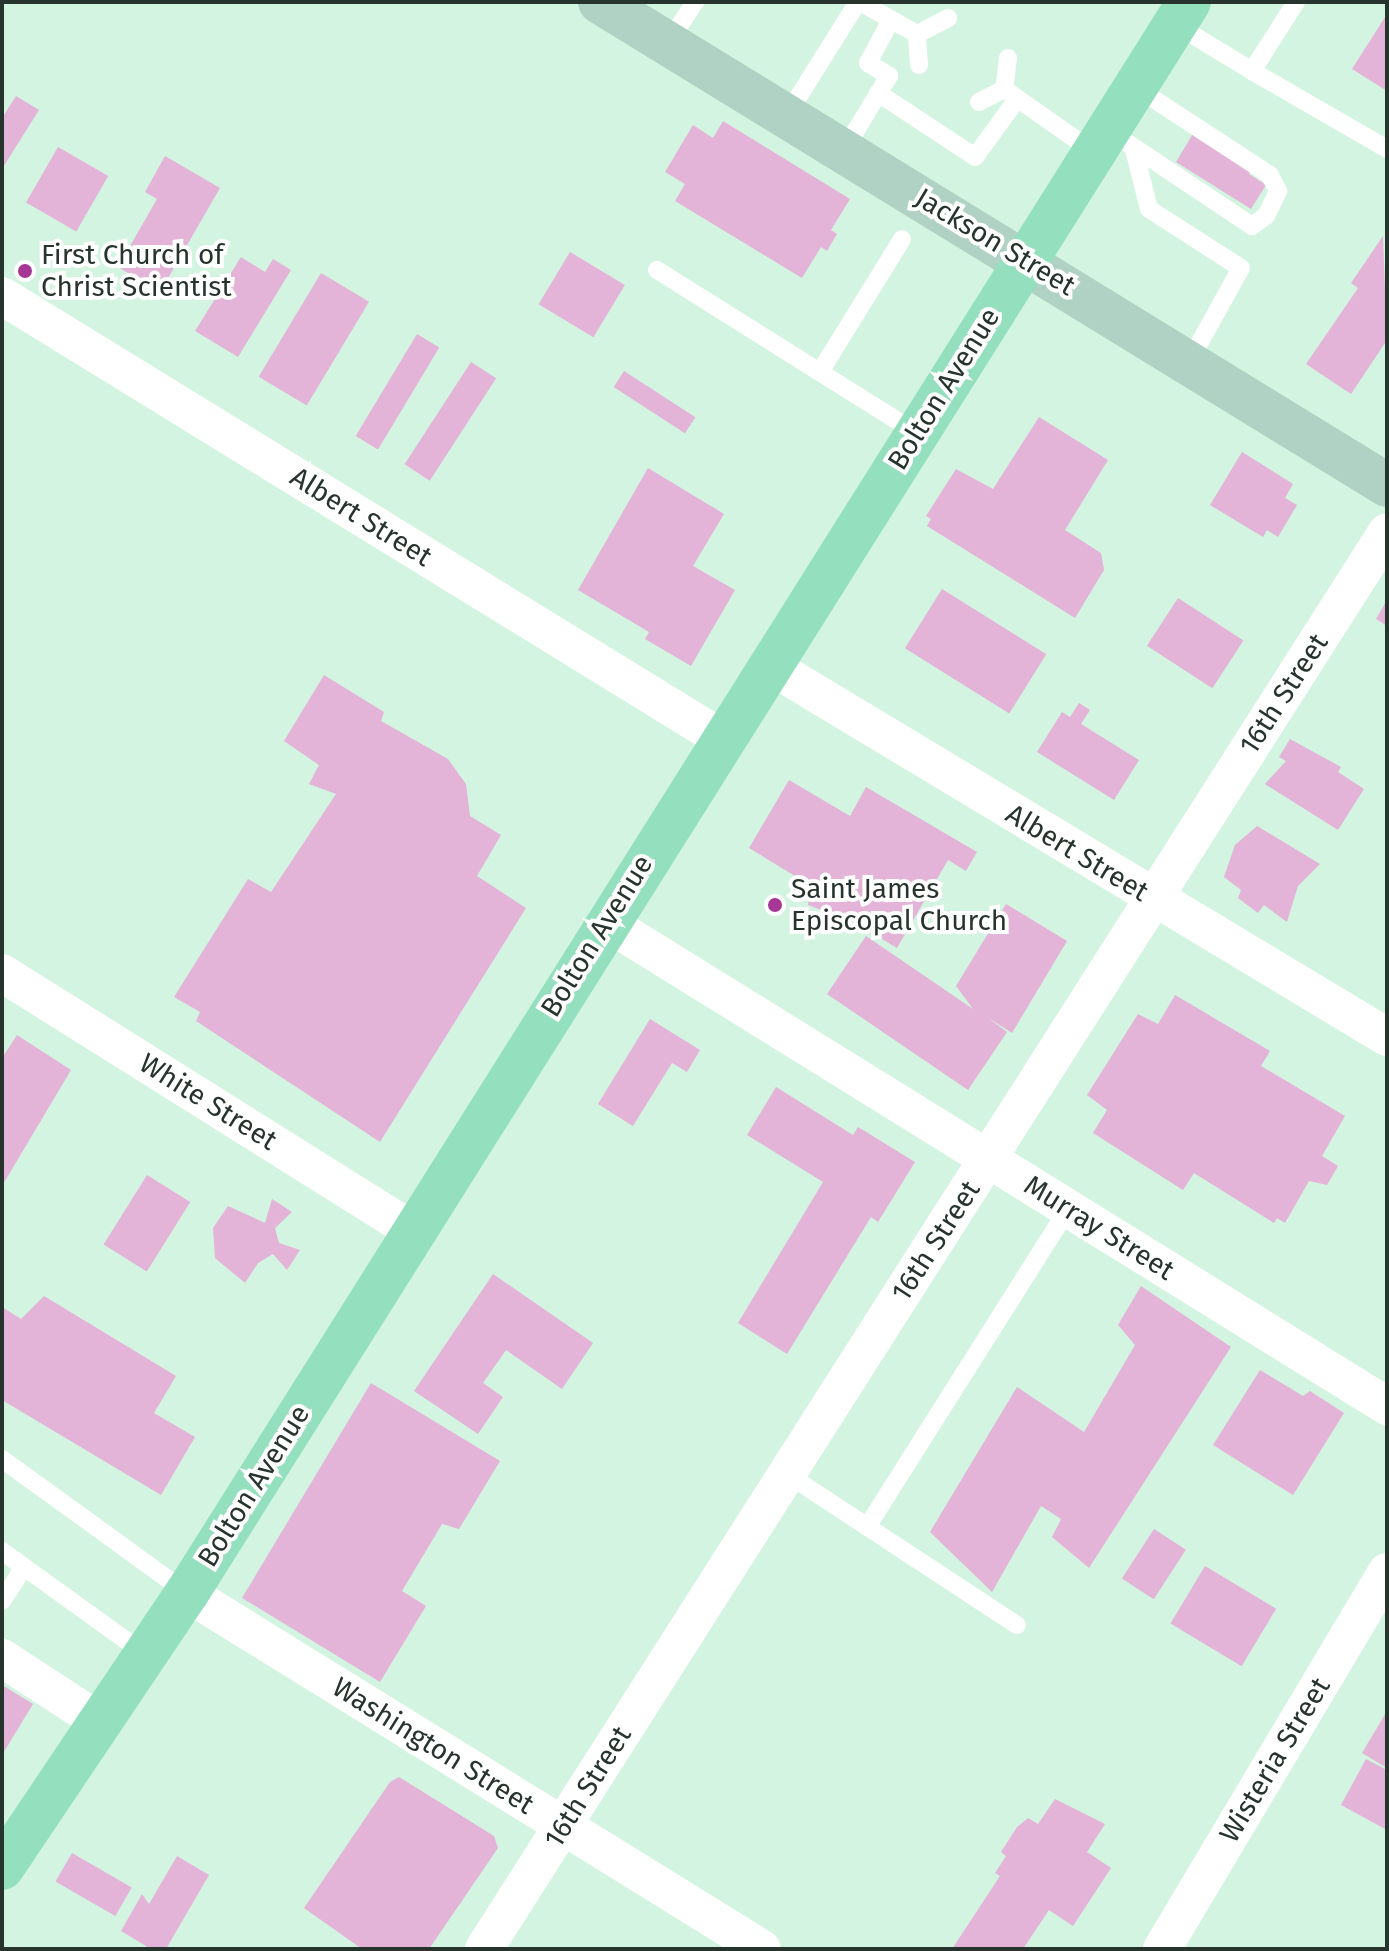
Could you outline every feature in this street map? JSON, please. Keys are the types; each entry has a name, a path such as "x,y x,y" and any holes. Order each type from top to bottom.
{"main road":[{"name":"Jackson Street","path":"600,2 1026,260 1387,485"},
{"name":"Bolton Avenue","path":"2,1868 187,1593 721,738 1026,260 1112,143 1135,87 1182,13"}],"street":[{"name":"Albert Street","path":"2,296 721,738"},
{"name":"16th Street","path":"484,1949 1387,532"},
{"name":"Albert Street","path":"769,665 1153,900 1387,1037"},
{"name":"Murray Street","path":"606,922 1387,1406"},
{"name":"White Street","path":"2,973 414,1231"},
{"name":"Wisteria Street","path":"1162,1949 1387,1572"},
{"name":"Washington Street","path":"187,1593 762,1949"},
{"path":"2,1658 100,1722"}],"lane":[{"path":"668,43 695,2"},
{"path":"787,115 859,2 917,34"},
{"path":"1252,71 1296,2"},
{"path":"1182,13 1252,71 1387,149"},
{"path":"917,34 948,18"},
{"path":"844,150 889,76 868,63 891,20"},
{"path":"917,34 919,65"},
{"path":"878,93 975,157 1011,94 1008,58"},
{"path":"979,102 1011,94 1112,143 1252,226 1266,216 1278,191 1270,175 1135,87"},
{"path":"1112,143 1149,209 1241,268 1189,362"},
{"path":"820,372 902,239"},
{"path":"657,270 917,433"},
{"path":"867,1527 1068,1209"},
{"path":"2,1459 187,1593"},
{"path":"787,1474 1017,1625"},
{"path":"2,1551 145,1654"},
{"path":"2,1601 24,1567"}],"building":[{"path":"1387,14 1387,91 1352,69"},
{"path":"16,96 39,110 2,169 2,118"},
{"path":"723,121 850,199 831,230 837,234 827,251 821,247 802,278 675,201 685,184 665,172 693,125 713,138"},
{"path":"1194,132 1252,168 1249,174 1266,185 1251,209 1176,162"},
{"path":"58,147 108,176 76,231 26,202"},
{"path":"165,156 220,188 160,292 118,267 157,199 145,192"},
{"path":"1383,236 1387,340 1351,394 1306,364 1358,288 1351,283"},
{"path":"570,252 625,285 593,337 539,304"},
{"path":"241,257 265,272 273,259 291,270 238,357 195,331"},
{"path":"321,273 369,302 307,406 259,377"},
{"path":"417,334 439,347 378,449 356,436"},
{"path":"471,362 496,378 430,481 405,464"},
{"path":"624,371 695,417 685,433 614,387"},
{"path":"1039,417 1108,460 1065,530 1101,553 1104,570 1075,618 927,526 931,519 926,516 956,469 993,489"},
{"path":"1242,452 1293,484 1285,498 1297,505 1278,537 1267,530 1263,537 1210,505"},
{"path":"648,468 724,514 693,566 735,590 691,666 645,639 649,632 578,590"},
{"path":"942,589 1046,654 1009,714 905,648"},
{"path":"1178,598 1243,640 1212,688 1147,646"},
{"path":"1387,600 1387,626 1376,619"},
{"path":"324,675 384,712 381,721 448,759 466,784 470,816 501,835 477,876 526,908 380,1142 196,1021 200,1012 174,997 248,879 271,892 336,794 309,784 319,765 284,741"},
{"path":"1079,703 1090,710 1081,724 1139,760 1114,800 1037,752 1062,712 1070,717"},
{"path":"1290,739 1341,767 1338,772 1364,789 1338,830 1265,784 1286,761 1279,757"},
{"path":"789,780 850,816 866,787 977,852 966,871 948,860 897,948 855,923 808,905 810,885 749,848"},
{"path":"1257,826 1320,864 1298,886 1287,922 1264,905 1258,913 1238,898 1241,890 1224,877 1235,845"},
{"path":"1006,904 1067,941 1012,1033 987,1017 1007,1032 968,1090 827,994 866,936 973,1009 956,986"},
{"path":"1175,995 1270,1051 1261,1066 1345,1116 1322,1156 1338,1166 1327,1185 1309,1181 1285,1223 1277,1218 1274,1223 1194,1173 1183,1190 1093,1133 1107,1110 1087,1095 1138,1014 1158,1024"},
{"path":"650,1019 700,1050 687,1072 672,1063 633,1126 598,1104"},
{"path":"17,1035 71,1070 2,1186 2,1058"},
{"path":"776,1087 853,1135 858,1127 915,1162 878,1222 871,1217 787,1354 738,1323 823,1182 747,1135"},
{"path":"147,1175 190,1202 147,1272 104,1245"},
{"path":"272,1199 292,1212 275,1228 279,1243 300,1250 287,1270 273,1254 258,1263 245,1283 215,1258 213,1228 228,1206 265,1223"},
{"path":"493,1274 593,1343 562,1389 506,1350 483,1383 503,1397 478,1434 414,1391"},
{"path":"1141,1286 1231,1347 1089,1568 1052,1537 1061,1519 1041,1506 992,1592 930,1532 1017,1387 1084,1432 1135,1345 1118,1325"},
{"path":"44,1296 176,1376 154,1413 195,1437 161,1495 2,1400 2,1307 21,1319"},
{"path":"1260,1370 1303,1396 1310,1391 1344,1413 1293,1495 1213,1445"},
{"path":"371,1383 500,1461 459,1529 442,1524 402,1591 426,1606 380,1682 242,1598"},
{"path":"1154,1529 1186,1550 1154,1599 1122,1578"},
{"path":"1205,1566 1276,1609 1242,1666 1170,1623"},
{"path":"2,1685 33,1704 2,1755"},
{"path":"1387,1711 1387,1768 1362,1753"},
{"path":"1366,1759 1387,1770 1387,1830 1341,1805"},
{"path":"399,1777 494,1836 498,1848 429,1949 362,1949 304,1908 390,1782"},
{"path":"1055,1799 1105,1824 1087,1852 1111,1868 1073,1926 1049,1910 1023,1949 952,1949 1000,1876 995,1873 1006,1856 1001,1852 1017,1827 1028,1818 1038,1824"},
{"path":"72,1853 132,1888 115,1916 56,1882"},
{"path":"177,1856 209,1875 166,1949 151,1949 121,1931 142,1894 149,1904"}],"place":[{"name":"First Church of Christ Scientist","path":"25,271"},
{"name":"Saint James Episcopal Church","path":"775,905"}]}
